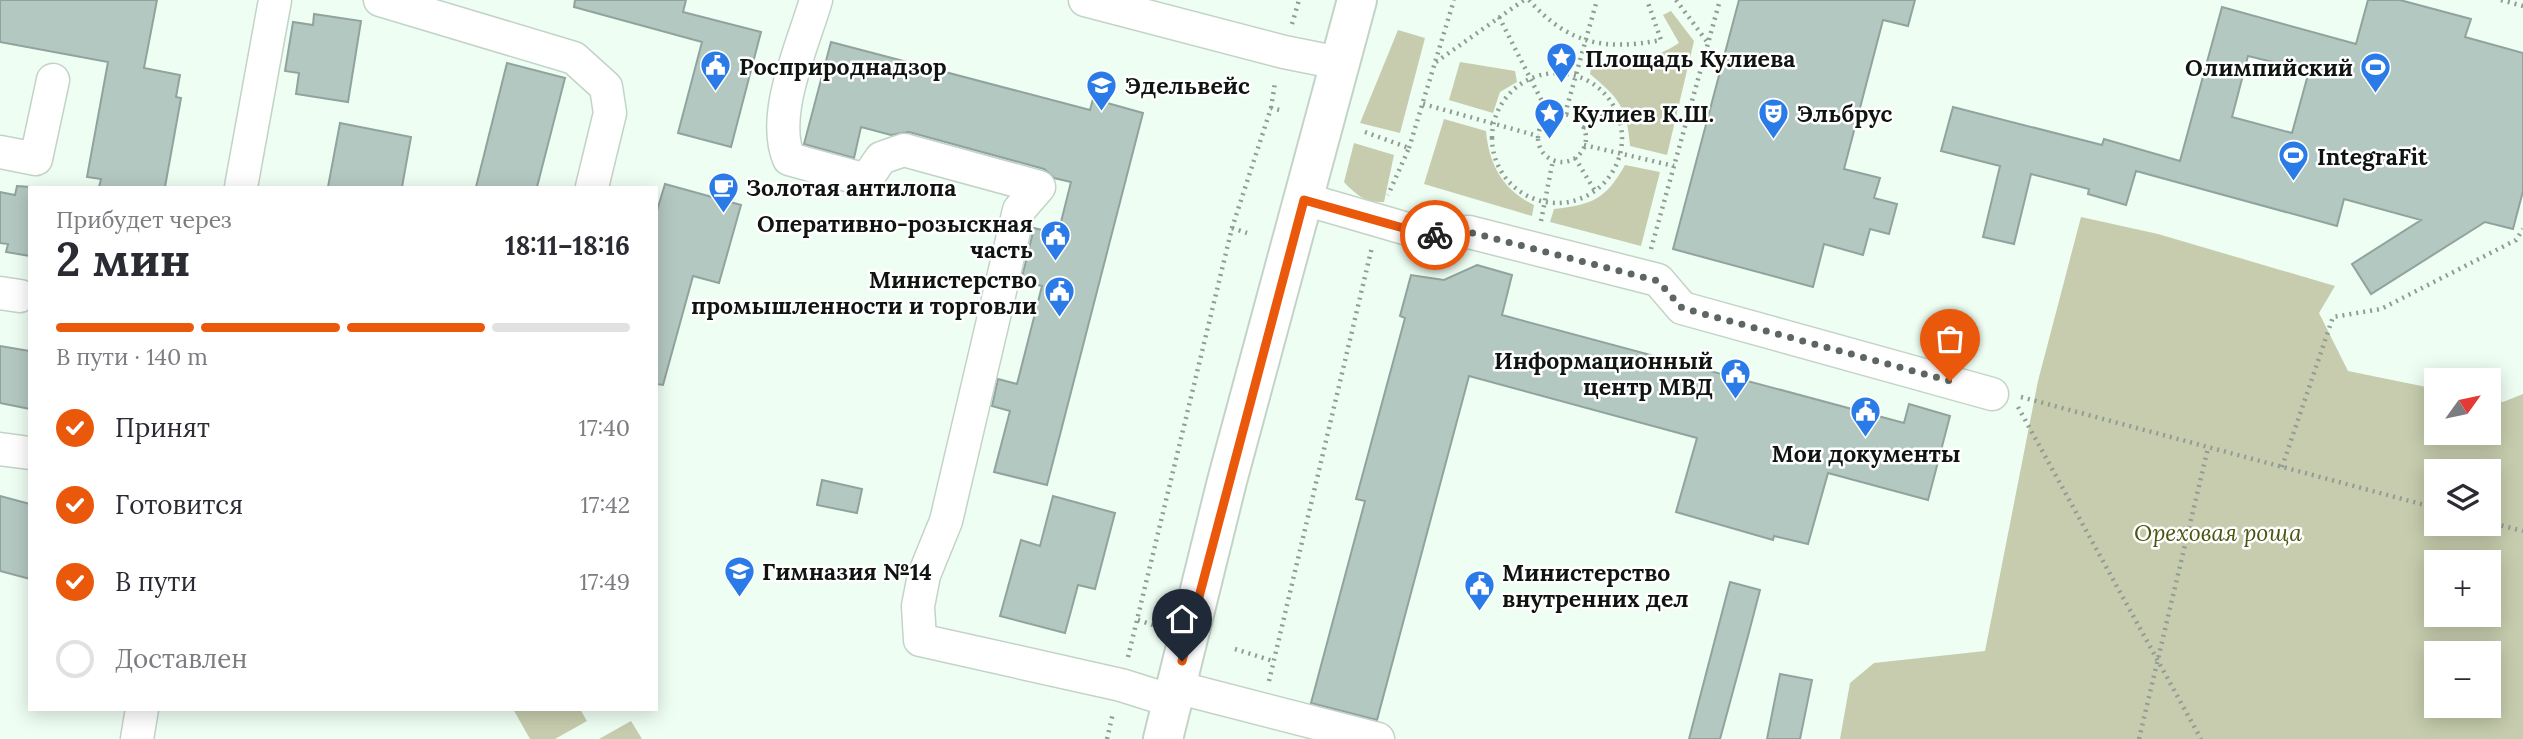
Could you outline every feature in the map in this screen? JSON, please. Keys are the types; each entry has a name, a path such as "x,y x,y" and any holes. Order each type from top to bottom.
{"main road":[{"path":"1163,739 1227,481 1357,0"}],"street":[{"path":"242,186 275,0"},
{"path":"380,0 574,58 606,87 610,113 592,186"},
{"path":"816,0 782,119 782,143 789,159 866,180 881,158 904,150 1039,187 1019,210 946,521 924,575 918,606 920,640 1378,739"},
{"path":"1085,0 1127,5 1284,52 1339,63"},
{"path":"0,152 36,159 53,80"},
{"path":"1304,200 1428,235 1469,232 1658,281 1682,308 1992,394"},
{"path":"0,449 28,453"},
{"path":"137,739 142,711"}],"path":[{"path":"1291,28 1298,0"},
{"path":"1384,202 1409,148 1454,0"},
{"path":"1436,62 1526,0 1548,22 1584,41 1624,47 1661,40 1647,0"},
{"path":"1565,114 1597,0"},
{"path":"1676,0 1708,43"},
{"path":"1651,249 1720,0"},
{"path":"2501,0 2523,6"},
{"path":"1499,18 1528,79 1550,117"},
{"path":"1555,72 1576,75 1595,85 1615,109 1621,120 1623,143 1606,183 1595,191 1567,203 1545,203 1525,195 1508,182 1497,164 1492,144 1493,122 1502,103 1515,87 1528,79 1555,72"},
{"path":"1107,739 1232,228 1272,108 1275,82"},
{"path":"1423,104 1538,135"},
{"path":"1272,108 1284,111"},
{"path":"1583,128 1615,109"},
{"path":"1565,114 1579,122 1583,128 1584,145 1575,158 1568,161 1553,160 1541,150 1538,135 1550,117 1565,114"},
{"path":"1365,132 1409,148"},
{"path":"1584,145 1674,166"},
{"path":"1575,158 1595,191"},
{"path":"1545,203 1553,160"},
{"path":"1232,228 1247,233"},
{"path":"2282,467 2333,317 2381,309 2516,240 2523,229"},
{"path":"1268,685 1372,246"},
{"path":"2201,739 2155,660 2011,394 2424,505"},
{"path":"2139,739 2155,660 2208,448"},
{"path":"2501,525 2523,531"},
{"path":"1138,620 1153,625"},
{"path":"1235,649 1273,661"}],"green space":[{"path":"1671,11 1694,41 1667,155 1630,146 1627,122 1620,105 1590,74 1592,63 1637,61 1679,43 1663,15"},
{"path":"1398,30 1425,38 1400,133 1360,123"},
{"path":"1460,62 1515,71 1517,82 1500,92 1493,113 1449,100"},
{"path":"1444,119 1486,131 1490,155 1499,175 1514,192 1534,205 1532,216 1424,184"},
{"path":"1354,143 1394,155 1384,202 1362,197 1344,182"},
{"path":"1625,165 1660,172 1641,246 1550,222 1554,209 1588,202 1604,193"},
{"name":"Ореховая роща","path":"2081,217 2158,234 2335,286 2319,313 2348,371 2424,387 2424,445 2501,445 2501,402 2523,394 2523,739 1840,739 1850,683 1874,663 1985,651 2038,381"},
{"path":"514,711 581,711 587,721 555,739 530,739"},
{"path":"631,721 642,739 599,739"}],"building":[{"path":"0,0 157,0 144,68 180,75 176,97 181,98 165,186 99,186 101,179 87,177 108,62 0,42"},
{"path":"575,0 686,0 683,12 761,32 731,147 678,133 702,42 574,7"},
{"path":"1739,0 1915,0 1908,26 1883,20 1844,169 1880,178 1874,198 1897,204 1889,234 1870,229 1863,255 1824,244 1813,287 1673,249"},
{"path":"2368,0 2400,0 2471,19 2465,37 2523,53 2523,191 2513,229 2485,222 2371,294 2352,264 2421,220 2344,199 2337,226 2136,171 2126,205 2088,194 2089,189 2031,174 2014,244 1983,237 2000,166 1941,151 1953,107 2102,145 2104,139 2180,161 2222,7 2356,44","holes":["2248,56 2309,71 2292,133 2232,117"]},
{"path":"314,14 361,21 348,102 296,94 299,73 285,71 293,22 313,25"},
{"path":"831,42 1090,110 1093,99 1143,113 1047,485 994,472 1010,411 992,406 998,379 1017,384 1042,286 1021,281 1034,228 1058,234 1071,182 1054,178 1044,169 909,132 891,135 861,127 854,158 804,144"},
{"path":"507,63 565,78 537,186 476,186"},
{"path":"340,123 411,137 402,186 328,186"},
{"path":"665,184 741,205 719,283 693,276 663,385 658,384 658,207"},
{"path":"17,186 28,187 28,256 6,252 8,244 0,243 0,192 15,195"},
{"path":"1477,265 1512,275 1502,315 1904,423 1909,404 1950,416 1928,500 1828,473 1808,544 1774,536 1773,540 1676,512 1697,438 1469,376 1377,720 1311,703 1365,501 1356,499 1405,318 1400,316 1411,275 1444,280"},
{"path":"0,346 28,351 28,409 0,403"},
{"path":"822,480 862,489 857,513 817,505"},
{"path":"0,496 28,503 28,578 0,571"},
{"path":"1053,496 1115,513 1095,589 1078,585 1065,633 1000,616 1021,540 1040,546"},
{"path":"1730,582 1760,590 1748,636 1720,739 1689,739"},
{"path":"1780,674 1812,680 1800,739 1767,739"}],"way so far":[{"path":"1435,235 1469,232 1658,281 1682,308 1950,381"}],"place":[{"name":"Площадь Кулиева","path":"1562,85"},
{"name":"Росприроднадзор","path":"716,93"},
{"name":"Олимпийский","path":"2376,94"},
{"name":"Эдельвейс","path":"1102,112"},
{"name":"Кулиев К.Ш.","path":"1549,140"},
{"name":"Эльбрус","path":"1774,140"},
{"name":"IntegraFit","path":"2294,183"},
{"name":"Золотая антилопа","path":"723,214"},
{"name":"Оперативно-розыскная часть","path":"1056,263"},
{"name":"Министерство промышленности и торговли","path":"1060,319"},
{"name":"Информационный центр МВД","path":"1736,400"},
{"name":"Мои документы","path":"1866,439"},
{"name":"Гимназия №14","path":"739,598"},
{"name":"Министерство внутренних дел","path":"1479,612"}],"route":[{"path":"1182,661 1227,481 1304,200 1435,235"}]}
